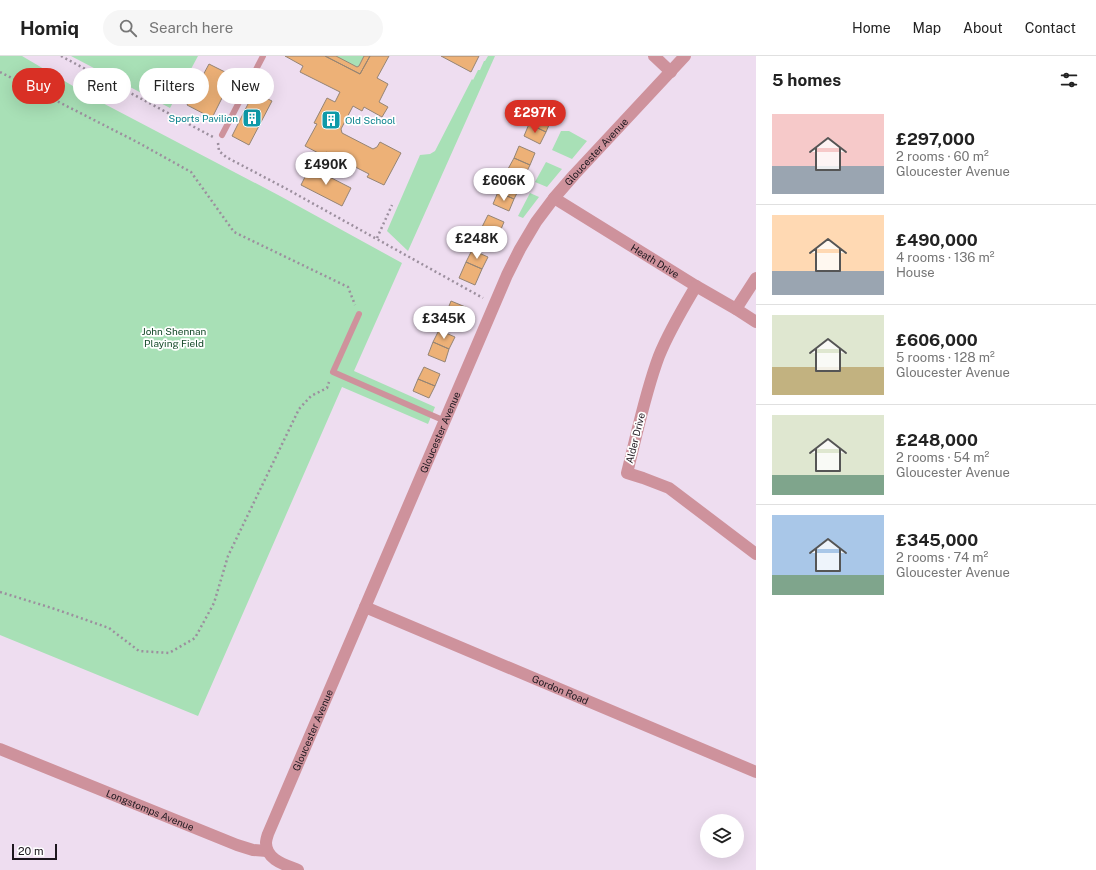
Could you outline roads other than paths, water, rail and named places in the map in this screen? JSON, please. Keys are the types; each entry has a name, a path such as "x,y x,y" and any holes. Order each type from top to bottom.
{"street":[{"path":"654,56 671,72"},
{"name":"Gloucester Avenue","path":"267,851 266,843 268,834 494,304 520,249 536,222 554,198 685,56"},
{"name":"Heath Drive","path":"554,198 756,322"},
{"path":"736,309 756,278"},
{"name":"Alder Drive","path":"696,286 670,331 660,356 646,396 627,473 669,488 756,554"},
{"name":"Gordon Road","path":"365,607 756,772"},
{"name":"Longstomps Avenue","path":"0,749 237,845 254,850 267,851"},
{"path":"267,851 272,858 298,870"}],"lane":[{"path":"222,135 263,56"},
{"path":"359,314 333,372 444,421"}],"place":[{"name":"Sports Pavilion","path":"252,118"},
{"name":"Old School","path":"331,120"}],"park label":[{"name":"John Shennan Playing Field","path":"174,336"}]}
